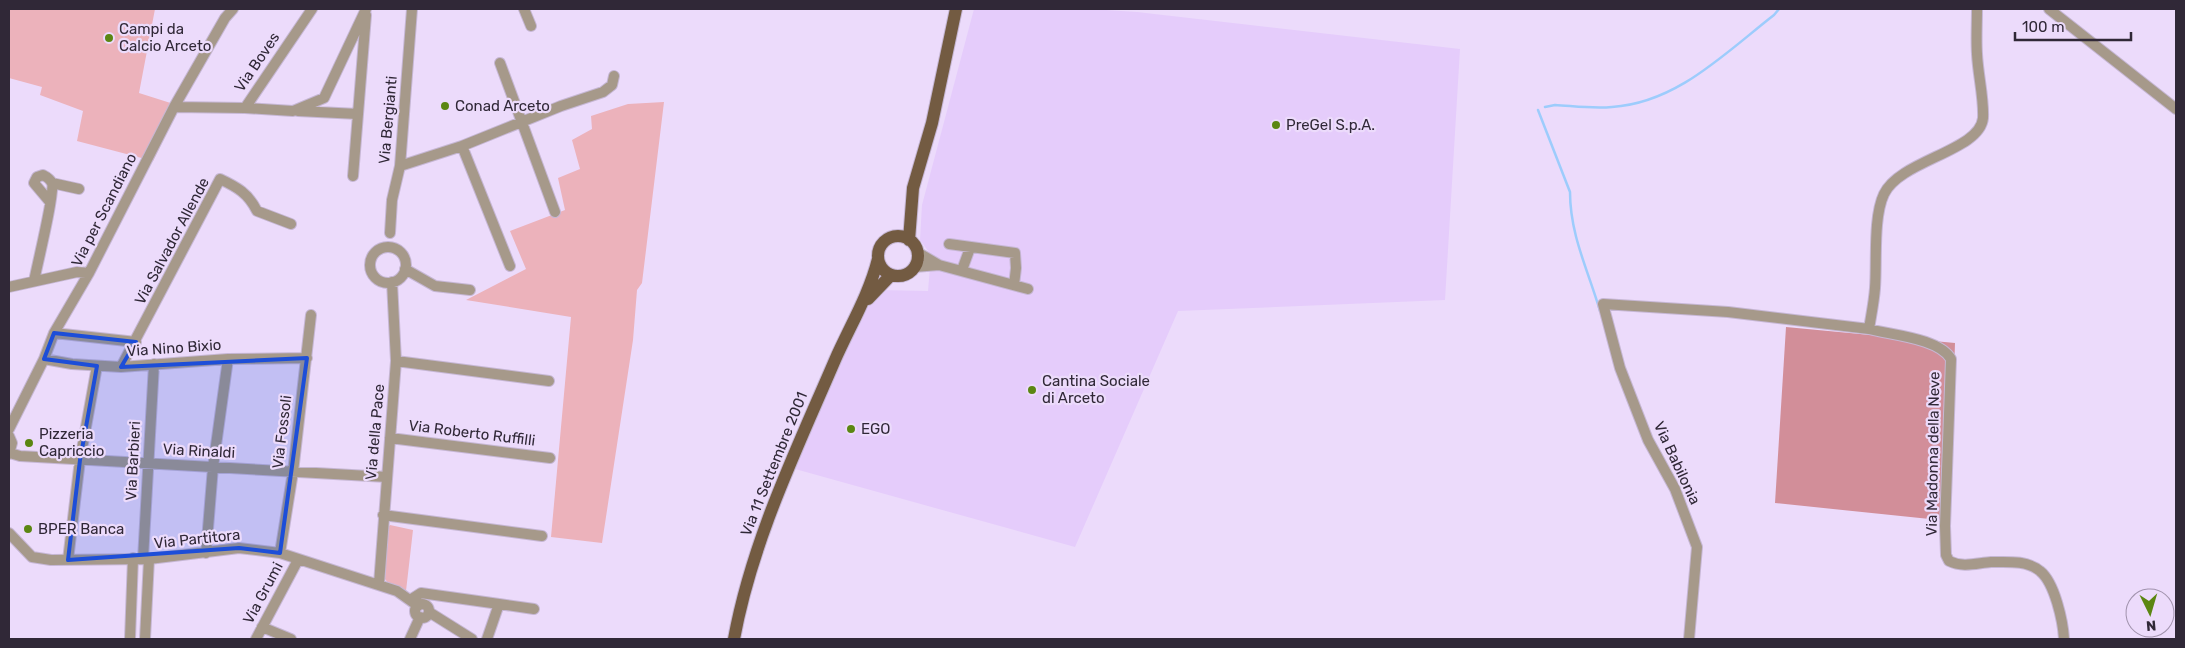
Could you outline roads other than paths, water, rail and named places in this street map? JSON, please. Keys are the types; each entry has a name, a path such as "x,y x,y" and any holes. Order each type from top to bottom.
{"main road":[{"name":"Via 11 Settembre 2001","path":"734,639 748,582 766,522 837,356 862,307 878,259 878,252 883,242 894,236 904,222 938,98 956,9"},
{"name":"Via 11 Settembre 2001","path":"909,240 912,198"},
{"path":"878,259 883,270 891,275 903,276 914,268 917,252 909,240 900,236 894,236"},
{"name":"Via 11 Settembre 2001","path":"862,307 891,275"}],"street":[{"name":"Via per Scandiano","path":"9,429 44,359 54,334 89,273 174,107 225,18 233,9"},
{"name":"Via Boves","path":"245,108 312,9"},
{"path":"294,111 324,98 366,9"},
{"path":"353,176 366,9"},
{"name":"Via Bergianti","path":"405,269 403,256 392,248 390,233 392,200 400,166 412,9"},
{"path":"524,9 531,26"},
{"path":"1869,329 1875,290 1879,222 1884,194 1894,180 1927,160 1974,136 1983,120 1977,53 1977,9"},
{"path":"2049,9 2176,109"},
{"path":"500,63 555,212"},
{"path":"400,166 462,146 603,92 612,85 614,76"},
{"path":"174,107 245,108 358,114"},
{"path":"462,146 510,266"},
{"path":"34,281 50,202 52,184 43,175 37,177 34,183 50,202"},
{"name":"Via Salvador Allende","path":"121,366 136,342 220,179 242,189 252,200 257,211 291,224"},
{"path":"52,184 80,189"},
{"path":"949,244 1015,253 1014,285"},
{"path":"392,248 377,251 371,260 370,265 373,275 377,279 392,282 400,278 405,269 435,286 456,290 470,290"},
{"path":"962,270 970,248"},
{"path":"917,252 939,266"},
{"path":"914,268 939,266 962,270 1028,288"},
{"path":"9,287 83,271 89,273"},
{"name":"Via della Pace","path":"379,584 396,361 392,282"},
{"name":"Via Madonna della Neve","path":"1603,304 1728,312 1869,329 1920,340 1946,350 1950,359 1946,433 1946,555 1949,561 1968,565 2014,562 2026,564 2040,571 2049,585 2064,622 2064,639"},
{"name":"Via Babilonia","path":"1603,304 1623,377 1648,440 1675,489 1697,547 1689,639"},
{"name":"Via Fossoli","path":"280,553 293,472 311,315"},
{"path":"54,334 136,342"},
{"path":"206,553 213,467 228,358"},
{"name":"Via Nino Bixio","path":"44,359 98,366 121,366 228,358 307,358"},
{"path":"396,361 549,381"},
{"name":"Via Barbieri","path":"141,559 154,364"},
{"path":"68,560 80,460 98,366"},
{"path":"9,436 12,443 9,453"},
{"name":"Via Roberto Ruffilli","path":"390,438 550,458"},
{"name":"Via Rinaldi","path":"9,453 20,456 80,460 387,477"},
{"path":"383,515 542,536"},
{"name":"Via Partitora","path":"9,533 32,557 68,560 141,559 239,548 280,553 379,584 397,591 414,603"},
{"path":"130,639 141,559"},
{"path":"141,559 145,639"},
{"name":"Via Grumi","path":"256,639 298,560"},
{"path":"472,639 424,615 416,613 414,603 421,593 534,609"},
{"path":"486,639 499,604"},
{"path":"410,639 424,615"},
{"path":"262,627 291,639"}],"waterway":[{"path":"1545,107 1555,105 1590,108 1612,107 1636,103 1658,96 1699,74 1774,15 1779,9"},
{"path":"1538,110 1570,192 1576,238 1600,311"}],"place":[{"name":"Campi da Calcio Arceto","path":"109,38"},
{"name":"Conad Arceto","path":"445,106"},
{"name":"PreGel S.p.A.","path":"1276,125"},
{"name":"Cantina Sociale di Arceto","path":"1032,390"},
{"name":"EGO","path":"851,429"},
{"name":"Pizzeria Capriccio","path":"29,443"},
{"name":"BPER Banca","path":"28,529"}]}
